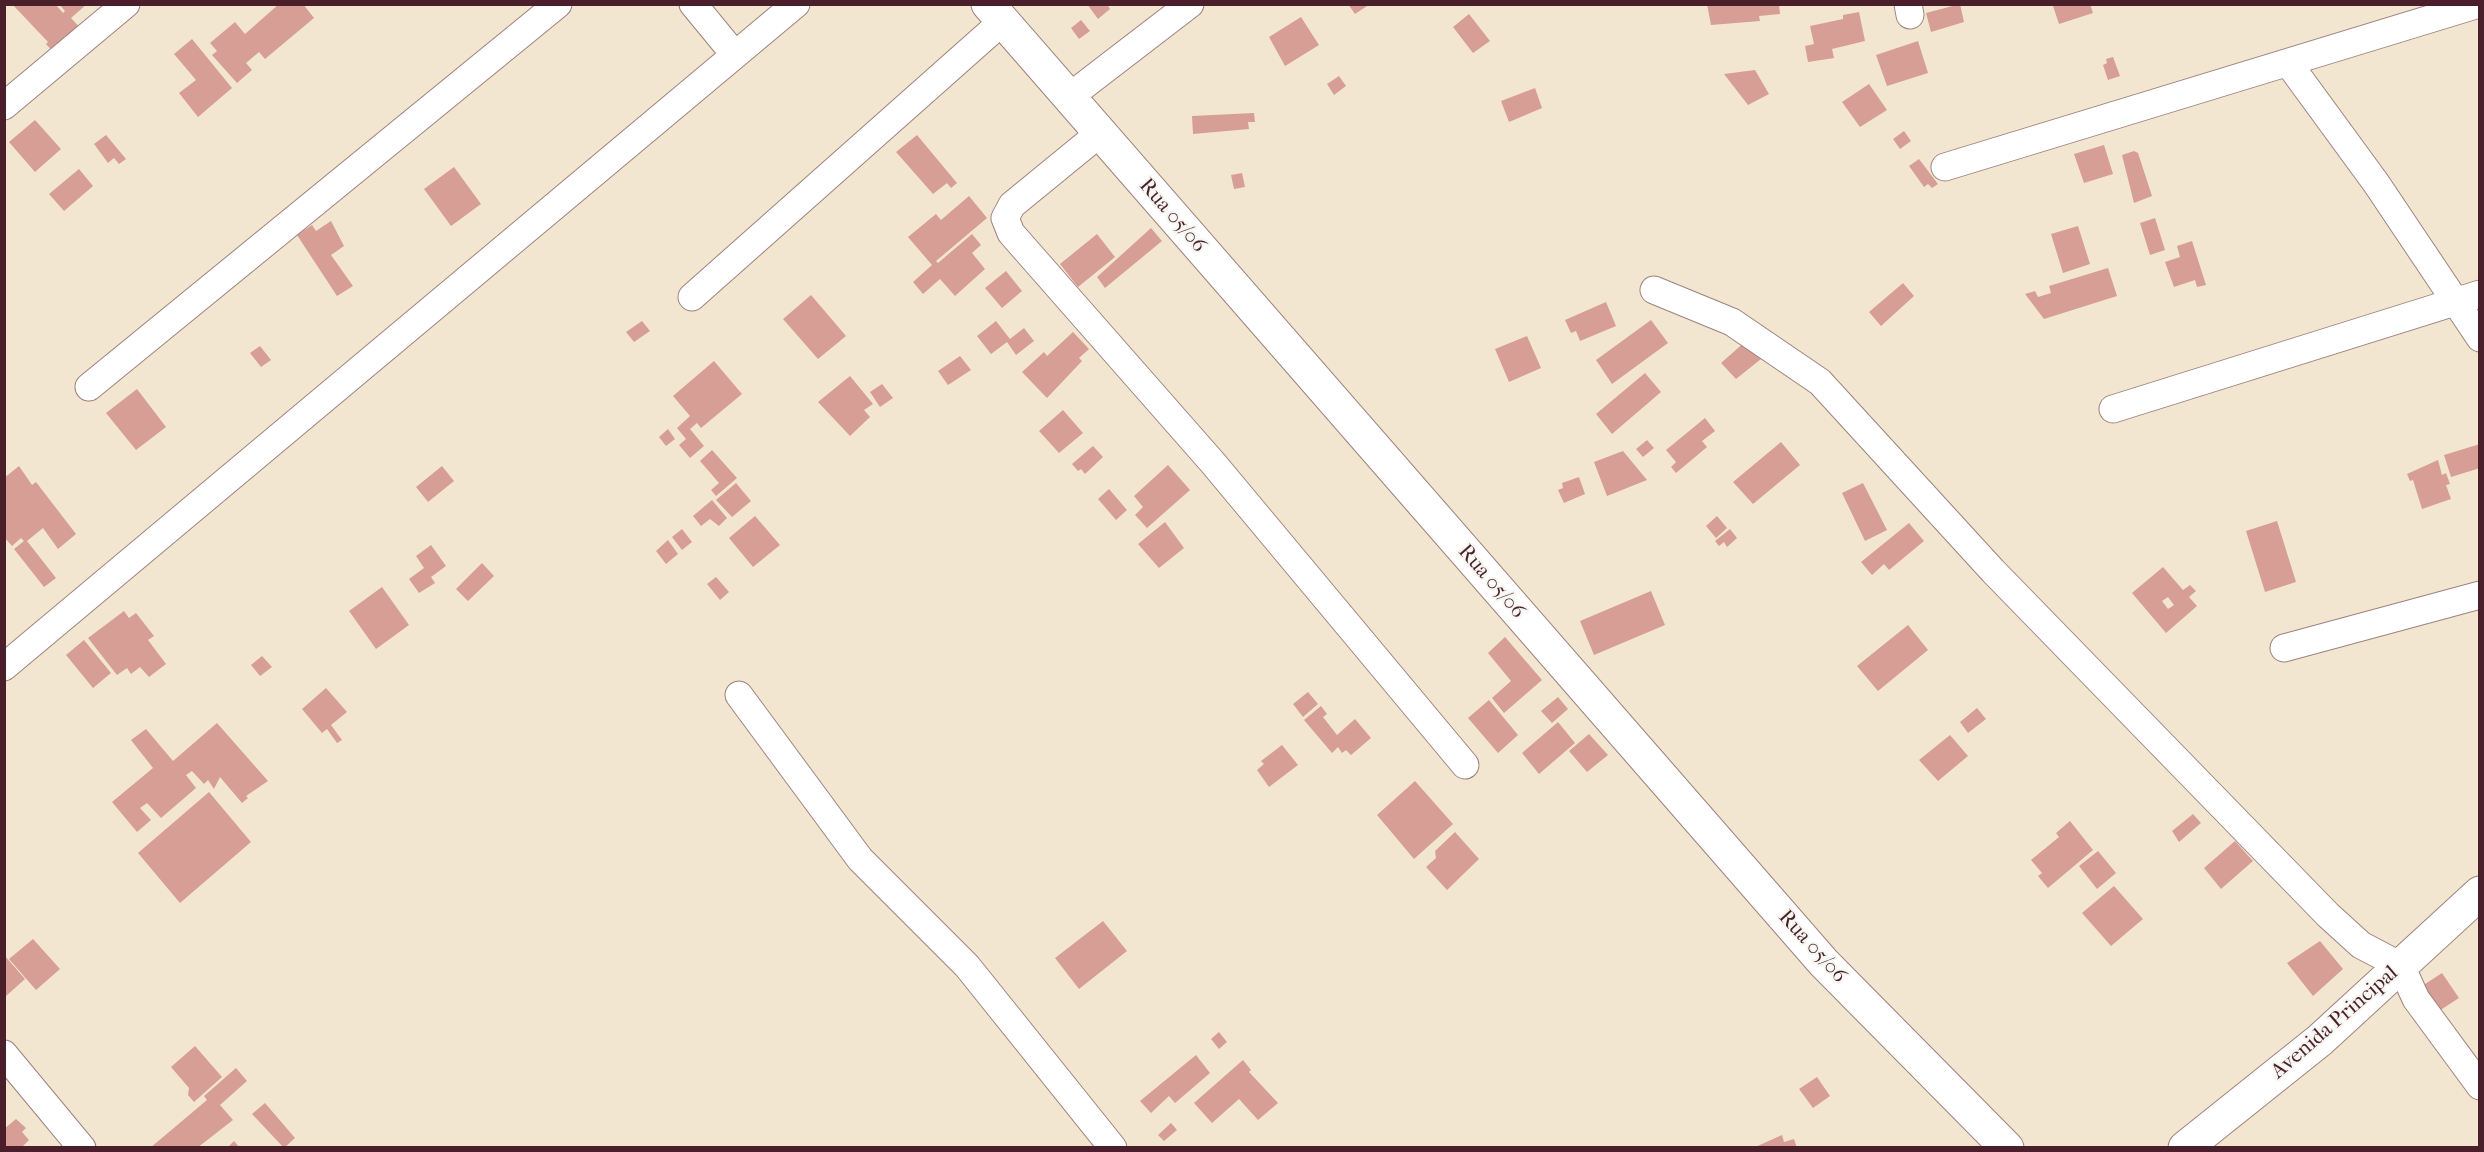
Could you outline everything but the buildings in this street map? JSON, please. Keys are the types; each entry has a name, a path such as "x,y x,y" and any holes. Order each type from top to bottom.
{"street":[{"path":"4,106 126,4"},
{"path":"89,387 558,4"},
{"path":"693,4 735,55"},
{"path":"4,667 796,4"},
{"path":"1069,98 1190,4"},
{"path":"1945,167 2289,64 2479,4"},
{"path":"692,297 996,13"},
{"name":"Rua 05/06","path":"996,13 1824,963 2007,1148"},
{"path":"2289,64 2376,183 2480,338"},
{"path":"1100,133 1012,205 1005,218 1011,233 1213,463 1465,765"},
{"path":"1654,290 1732,322 1820,382 1993,571 2328,915 2361,945 2401,966 2416,999 2480,1086"},
{"path":"2113,409 2480,294"},
{"path":"2284,648 2480,595"},
{"path":"739,695 860,859 967,966 1113,1148"},
{"name":"Avenida Principal","path":"2185,1148 2320,1040 2480,893"},
{"path":"4,1054 82,1148"}]}
